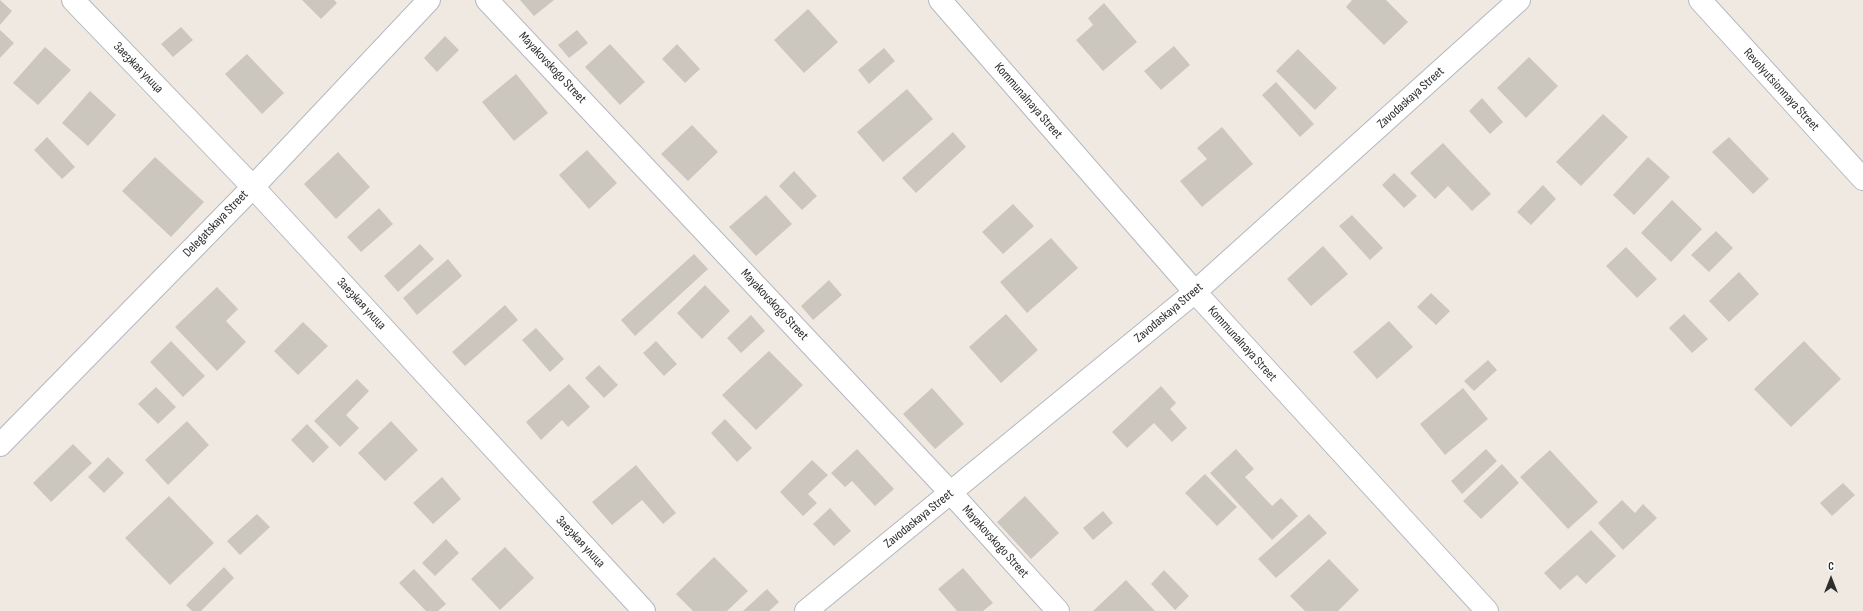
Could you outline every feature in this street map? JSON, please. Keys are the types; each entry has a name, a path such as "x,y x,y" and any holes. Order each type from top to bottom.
{"street":[{"name":"Заезжая улица","path":"73,0 253,187 644,611"},
{"name":"Delegatskaya Street","path":"0,446 253,187 430,0"},
{"name":"Mayakovskogo Street","path":"488,0 951,493 1058,611"},
{"name":"Kommunalnaya Street","path":"940,0 1195,292 1487,611"},
{"name":"Zavodaskaya Street","path":"806,611 1195,292 1519,0"},
{"name":"Revolyutsionnaya Street","path":"1700,0 1863,179"}],"building":[{"path":"0,0 12,11 0,25"},
{"path":"302,0 334,0 337,3 321,19"},
{"path":"520,0 554,0 534,16"},
{"path":"1352,0 1386,0 1408,22 1384,45 1346,7"},
{"path":"1104,3 1137,42 1103,71 1076,40 1093,25 1088,18"},
{"path":"808,9 838,42 804,73 774,40"},
{"path":"181,27 193,40 173,57 161,44"},
{"path":"0,30 14,43 0,58"},
{"path":"577,30 588,43 569,58 558,45"},
{"path":"445,36 459,50 437,72 424,58"},
{"path":"610,44 645,82 620,105 585,67"},
{"path":"677,44 700,69 685,83 662,59"},
{"path":"1174,46 1190,65 1161,90 1144,71"},
{"path":"45,47 71,70 38,105 13,83"},
{"path":"884,48 895,61 869,84 858,70"},
{"path":"1298,49 1337,88 1315,110 1276,71"},
{"path":"247,54 284,93 262,114 225,74"},
{"path":"1529,57 1558,86 1526,118 1497,88"},
{"path":"516,74 548,113 514,141 482,102"},
{"path":"1276,82 1314,124 1300,137 1262,95"},
{"path":"907,89 933,119 883,162 857,132"},
{"path":"90,91 116,115 88,146 62,123"},
{"path":"1482,98 1503,122 1490,134 1469,111"},
{"path":"1603,114 1628,137 1581,186 1556,162"},
{"path":"692,125 718,152 688,181 661,154"},
{"path":"1222,127 1253,164 1202,207 1180,181 1207,159 1197,148"},
{"path":"953,132 966,147 916,193 902,178"},
{"path":"47,137 75,167 62,179 34,150"},
{"path":"1729,137 1769,179 1753,194 1712,152"},
{"path":"1443,143 1491,194 1472,211 1448,186 1435,199 1410,173"},
{"path":"587,150 617,183 589,209 559,175"},
{"path":"338,152 370,187 336,219 304,184"},
{"path":"155,157 204,202 171,237 122,191"},
{"path":"1648,157 1670,177 1634,215 1613,195"},
{"path":"794,171 817,196 802,210 779,186"},
{"path":"1394,173 1417,196 1404,208 1382,185"},
{"path":"1543,185 1556,199 1531,225 1517,212"},
{"path":"766,195 792,224 756,256 729,227"},
{"path":"1672,200 1702,229 1671,262 1641,233"},
{"path":"1013,204 1034,226 1003,254 982,232"},
{"path":"379,208 393,224 361,252 347,237"},
{"path":"1352,215 1383,248 1370,260 1339,226"},
{"path":"1716,231 1733,248 1709,272 1691,255"},
{"path":"1051,238 1078,268 1027,313 1000,282"},
{"path":"420,244 434,259 398,292 384,276"},
{"path":"1323,246 1348,274 1311,306 1287,279"},
{"path":"1626,247 1657,279 1637,298 1606,266"},
{"path":"694,254 708,269 635,336 621,320"},
{"path":"448,259 462,276 417,315 403,298"},
{"path":"1739,272 1759,294 1729,322 1709,301"},
{"path":"829,280 842,295 813,320 801,306"},
{"path":"705,285 730,311 702,339 677,313"},
{"path":"217,287 238,309 226,321 246,342 217,371 175,327"},
{"path":"1431,293 1450,311 1436,325 1417,307"},
{"path":"505,305 518,320 465,366 452,352"},
{"path":"1006,314 1038,350 1001,383 969,347"},
{"path":"1684,314 1708,339 1692,353 1669,328"},
{"path":"751,315 765,331 741,353 727,338"},
{"path":"1389,321 1413,347 1377,379 1353,352"},
{"path":"303,322 328,346 298,375 274,351"},
{"path":"536,328 564,359 550,372 522,340"},
{"path":"171,341 205,376 183,397 150,362"},
{"path":"656,341 677,364 664,376 643,353"},
{"path":"1804,341 1841,379 1791,427 1754,389"},
{"path":"769,351 803,385 756,430 722,395"},
{"path":"1488,360 1497,370 1474,391 1464,381"},
{"path":"599,365 618,385 604,398 585,378"},
{"path":"357,379 369,391 346,415 359,428 340,447 314,421"},
{"path":"569,384 590,407 568,427 562,420 541,440 526,422"},
{"path":"1161,386 1176,403 1170,409 1187,428 1172,442 1154,423 1127,448 1112,432"},
{"path":"156,387 176,407 158,424 138,404"},
{"path":"932,388 964,424 935,449 903,414"},
{"path":"1463,388 1488,419 1445,455 1420,424"},
{"path":"725,419 752,448 737,462 711,433"},
{"path":"187,421 209,445 168,485 145,460"},
{"path":"391,421 418,450 385,481 358,453"},
{"path":"307,424 329,447 313,463 291,440"},
{"path":"73,444 92,463 51,502 33,483"},
{"path":"857,449 894,489 875,506 852,481 845,487 831,473"},
{"path":"1236,449 1254,469 1245,477 1272,506 1281,498 1298,516 1272,540 1210,473"},
{"path":"1486,449 1497,461 1462,494 1451,481"},
{"path":"1550,450 1598,502 1568,529 1520,477"},
{"path":"108,457 124,473 104,493 88,477"},
{"path":"812,460 828,475 808,494 817,503 803,516 780,492"},
{"path":"1502,464 1519,483 1481,519 1463,501"},
{"path":"636,465 676,513 663,524 642,500 612,525 592,502"},
{"path":"1205,474 1237,507 1217,526 1185,493"},
{"path":"442,477 461,499 433,524 413,503"},
{"path":"1843,483 1855,495 1832,516 1820,503"},
{"path":"169,496 214,543 170,585 125,538"},
{"path":"1025,496 1059,533 1031,559 997,522"},
{"path":"1622,500 1635,513 1643,504 1657,518 1623,550 1598,523"},
{"path":"830,508 851,531 834,546 813,524"},
{"path":"1103,511 1113,523 1093,540 1083,528"},
{"path":"257,514 270,527 240,555 227,541"},
{"path":"1309,514 1327,533 1276,578 1258,559"},
{"path":"1591,530 1616,556 1586,584 1577,575 1560,590 1544,573"},
{"path":"446,539 459,553 435,576 422,563"},
{"path":"505,547 534,578 500,610 471,579"},
{"path":"714,557 748,591 727,611 693,611 676,594"},
{"path":"1329,559 1359,590 1338,611 1305,611 1290,596"},
{"path":"224,567 234,578 201,611 192,611 186,605"},
{"path":"963,568 993,603 983,611 957,611 938,589"},
{"path":"414,569 446,604 438,611 426,611 399,583"},
{"path":"1164,570 1189,596 1175,610 1151,584"},
{"path":"1126,580 1155,611 1093,611"},
{"path":"767,589 779,602 769,611 743,611"}]}
